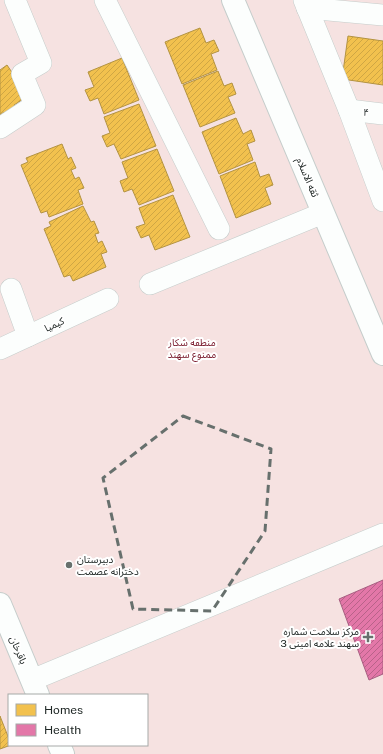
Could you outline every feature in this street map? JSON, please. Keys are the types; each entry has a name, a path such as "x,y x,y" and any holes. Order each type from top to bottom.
{"street":[{"path":"0,128 35,105 22,74 41,63 15,0"},
{"path":"106,0 219,229"},
{"name":"ثقه الاسلام","path":"233,0 383,354"},
{"path":"305,4 383,16"},
{"path":"305,4 349,110 383,201"},
{"name":"۴","path":"349,110 383,114"},
{"path":"150,284 323,213"},
{"path":"11,289 28,336"},
{"name":"کیمیا","path":"0,349 108,299"},
{"path":"35,687 383,534"},
{"name":"باقرخان","path":"0,604 35,687"}],"highlighted area":[{"path":"183,416 271,449 265,531 212,611 133,609 103,478"}],"green space":[{"name":"منطقه شکار ممنوع سهند","path":"0,0 383,0 383,754 0,754"}],"building: Homes":[{"path":"200,28 206,43 214,40 219,51 211,54 217,70 182,84 165,42"},
{"path":"348,36 383,41 383,85 342,79"},
{"path":"122,58 139,100 104,114 98,98 90,101 85,90 94,87 88,72"},
{"path":"7,65 28,96 14,105 19,113 9,119 4,112 0,115 0,70"},
{"path":"218,71 224,86 232,83 236,94 228,97 235,113 200,127 183,85"},
{"path":"139,104 156,146 121,159 114,144 107,147 102,136 110,133 104,117"},
{"path":"236,118 243,134 251,130 255,141 247,144 253,160 219,174 202,132"},
{"path":"62,144 68,159 71,157 76,168 71,170 75,179 79,177 84,188 78,190 83,204 49,217 47,211 41,213 21,165 28,162 26,158"},
{"path":"157,149 174,191 139,205 132,189 124,192 120,181 128,178 122,162"},
{"path":"255,162 260,177 269,174 273,185 265,188 271,204 236,218 220,176"},
{"path":"173,195 190,237 155,250 149,235 141,238 136,227 145,224 139,208"},
{"path":"83,206 91,222 94,221 99,233 95,234 98,243 102,241 107,252 101,254 106,267 73,281 70,275 64,277 44,229 51,226 49,222"},
{"path":"0,716 8,736 8,746 0,749"}],"building: Health":[{"name":"مرکز سلامت شماره 3 سهند علامه امینی","path":"383,580 383,674 369,680 339,599"}],"place":[{"name":"دبیرستان دخترانه عصمت","path":"69,565"},
{"name":"مرکز سلامت شماره 3 سهند علامه امینی","path":"368,637"}]}
